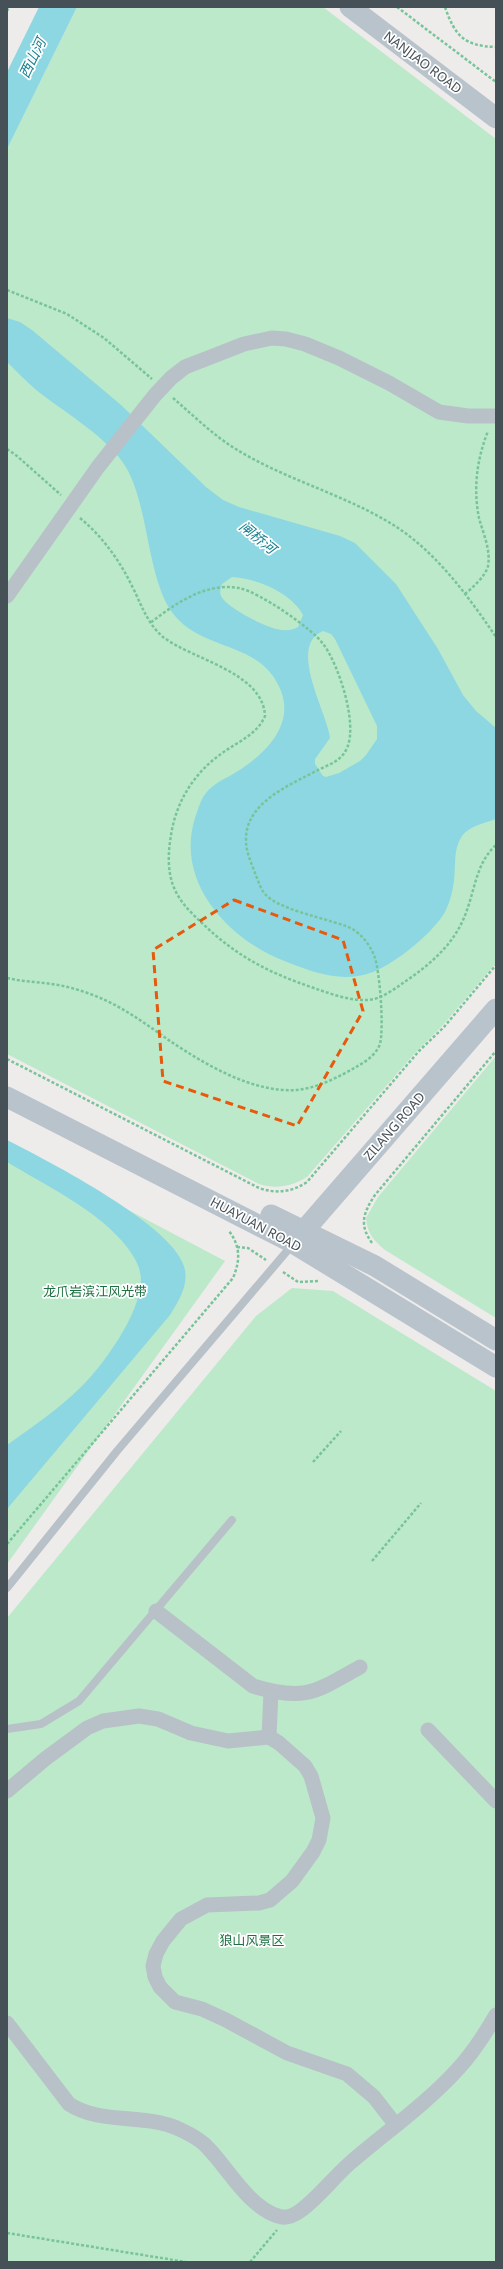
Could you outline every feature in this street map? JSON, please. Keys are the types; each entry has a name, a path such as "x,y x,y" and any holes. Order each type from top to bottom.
{"main road":[{"name":"NANJIAO ROAD","path":"350,7 496,118"},
{"name":"ZILANG ROAD","path":"298,1237 496,1009"},
{"name":"HUAYUAN ROAD","path":"7,1086 298,1237 496,1367"},
{"name":"HUAYUAN ROAD","path":"7,1097 298,1237 375,1266 496,1340"}],"street":[{"path":"7,596 98,467 150,400 170,378 186,367 237,347 272,338 286,339 339,358 389,383 439,412 468,416 495,416"},
{"path":"156,1610 253,1686 293,1695 311,1693 360,1667"},
{"path":"269,1737 271,1691"},
{"path":"7,1791 44,1759 81,1732 103,1721 139,1716 158,1719 192,1732 228,1741 269,1737 279,1743 305,1766 311,1776 323,1818 319,1840 313,1852 292,1882 270,1900 259,1903 207,1905 181,1919 163,1941 156,1954 153,1966 155,1977 160,1987 175,2002 202,2009 226,2020 287,2053 347,2074 374,2097 395,2124"},
{"path":"428,1730 496,1801"},
{"path":"7,2023 69,2104 81,2112 92,2116 148,2119 167,2124 181,2130 209,2148 245,2193 277,2216 288,2218 300,2211 395,2124 428,2099 458,2069 482,2038 496,2015"}],"lane":[{"path":"7,1588 117,1451 298,1237"},
{"path":"7,1729 41,1724 78,1700 232,1520"}],"path":[{"path":"7,11 9,7"},
{"path":"397,7 496,82"},
{"path":"445,7 453,28 464,40 480,46 496,47"},
{"path":"7,290 25,299 59,310 87,326 162,387 205,425 240,451 304,484 361,508 394,525 423,548 465,594 496,637"},
{"path":"465,594 481,578 488,566 488,550 477,503 477,470 481,449 495,416"},
{"path":"7,450 23,461 96,533 118,560 150,623 157,632 175,646 232,672 243,680 257,694 264,709 264,716 258,728 210,762 193,780 179,805 174,820 169,854 171,880 176,892 194,916 240,956 281,977 342,996 367,1000 380,996 408,979 436,958 447,946 467,912 482,863 496,846"},
{"path":"7,978 59,985 104,1000 130,1014 204,1062 239,1078 281,1090 299,1090 345,1074 372,1056 379,1046 380,996 378,978 374,957 363,937 355,931 281,905 267,896 259,883 246,847 247,825 263,804 291,785 344,755 348,746 350,721 347,704 329,654 319,638 293,618 253,593 241,588 227,588 201,592 180,601 150,623"},
{"path":"7,1059 259,1188 267,1191 289,1191 307,1182 419,1051 444,1027 496,965"},
{"path":"378,1248 366,1235 363,1227 363,1218 366,1208 375,1195 496,1051"},
{"path":"7,1544 233,1278 240,1257 236,1240 225,1226"},
{"path":"237,1247 248,1248 298,1282 320,1281"},
{"path":"313,1462 341,1431"},
{"path":"372,1561 421,1503"},
{"path":"250,2262 288,2218"},
{"path":"7,2233 186,2262"}],"highlighted area":[{"path":"234,900 343,940 363,1011 297,1126 163,1081 153,950"}],"green space":[{"path":"77,7 323,7 496,139 496,963 443,1025 414,1054 307,1177 289,1185 277,1187 259,1184 7,1054 7,149"},
{"path":"496,1056 496,1318 385,1250 372,1236 368,1228 366,1218 378,1197"},
{"name":"龙爪岩滨江风光带","path":"7,1146 225,1261 7,1564"},
{"name":"狼山风景区","path":"292,1288 333,1291 496,1391 496,2262 7,2262 7,1618 256,1316"}],"water":[{"name":"西山河","path":"39,7 77,7 7,149 7,72"},
{"name":"闸桥河","path":"7,318 20,322 32,330 121,405 206,487 223,500 239,507 340,536 355,543 396,584 438,649 463,695 476,711 496,728 496,819 473,827 462,836 457,846 452,892 445,912 423,938 393,962 373,972 350,977 338,977 305,969 262,950 242,937 225,922 210,904 199,885 192,864 191,841 199,805 204,796 215,784 255,759 273,740 280,729 283,717 284,704 281,691 272,675 261,663 247,655 187,628 175,616 166,602 159,585 135,486 127,469 119,458 98,436 35,389 7,362","holes":["232,577 252,580 272,588 291,600 303,615 298,627 280,630 255,621 230,606 221,596 220,592 222,584","323,631 331,634 335,639 377,726 377,739 366,755 360,761 339,773 326,777 323,776 315,764 315,759 330,738 312,680 308,650 313,639"]},
{"path":"7,1140 79,1179 136,1215 160,1234 177,1253 185,1270 186,1276 182,1294 170,1315 7,1509 7,1445 36,1425 73,1395 101,1365 122,1334 131,1317 141,1285 140,1272 135,1259 122,1241 97,1218 68,1197 7,1162"}]}
